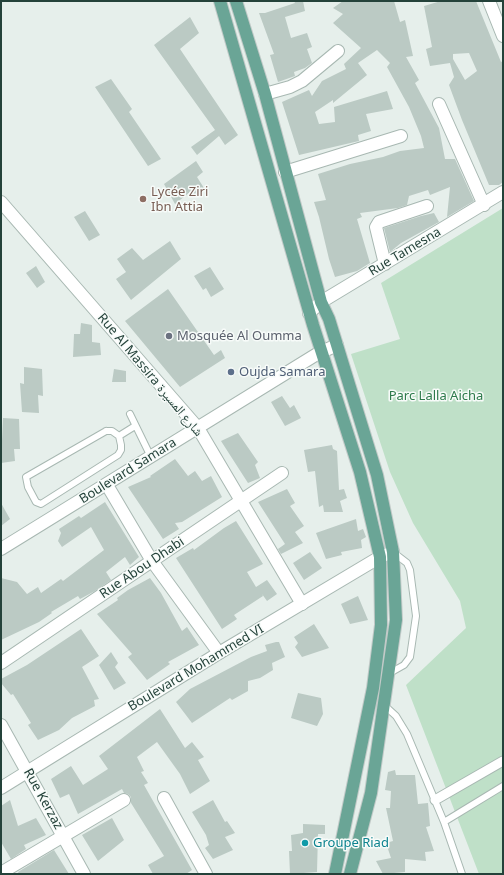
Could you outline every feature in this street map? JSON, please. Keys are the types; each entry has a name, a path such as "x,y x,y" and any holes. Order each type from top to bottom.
{"main road":[{"path":"220,1 309,313 360,472 380,557 381,625 368,718 335,874"},
{"path":"236,1 265,94 285,172 322,302 329,319 377,475 393,552 396,620 370,793 350,874"},
{"path":"368,718 381,721"},
{"path":"353,789 370,793"}],"street":[{"path":"489,1 503,36"},
{"path":"265,94 290,87 302,81 338,51"},
{"path":"438,104 484,205"},
{"path":"285,172 402,136"},
{"name":"Rue Tamesna","path":"309,313 322,302 484,205 503,192"},
{"name":"Rue Al Massira شارع المسيرة","path":"1,202 198,428 302,604"},
{"path":"385,264 376,227 379,222 427,206"},
{"name":"Boulevard Samara","path":"1,549 321,352 337,345"},
{"name":"Rue Abou Dhabi","path":"1,663 282,473"},
{"path":"106,485 152,561 219,653"},
{"name":"Boulevard Mohammed VI","path":"1,788 219,653 380,557 393,552"},
{"name":"Rue Kerzaz","path":"1,724 84,874"},
{"path":"435,800 503,761"},
{"path":"164,798 206,874"},
{"path":"1,874 124,800"}],"lane":[{"path":"130,414 151,457"},
{"path":"119,436 135,426"},
{"path":"106,431 112,431 119,436 121,450 118,455 41,504 36,502 28,487 26,477 106,431"},
{"path":"388,674 404,665 410,657 416,616 410,570 407,563 393,552"},
{"path":"383,704 391,710 402,724 444,822 462,874"},
{"path":"444,822 503,786"}],"green space":[{"name":"Parc Lalla Aicha","path":"503,208 503,874 479,874 406,685 466,628 460,601 413,523 390,472 351,354 400,339 381,283"}],"building":[{"path":"294,1 303,1 305,11 285,17 291,38 307,33 312,47 307,49 312,63 305,68 294,72 295,76 278,82 270,55 274,54 259,13 265,13 295,3"},
{"path":"343,1 394,1 400,22 405,20 413,56 406,57 419,80 415,83 439,128 445,159 455,159 474,201 447,217 450,187 430,195 428,190 409,196 407,205 398,208 360,213 362,217 357,219 370,263 357,271 335,277 314,202 326,200 318,174 400,151 424,148 421,136 409,107 387,67 390,63 377,50 358,63 367,75 333,103 333,100 315,112 319,124 335,122 334,107 387,91 393,109 366,114 371,131 358,135 359,141 299,155 282,102 309,90 312,96 322,81 346,69 344,64 361,48 333,23 343,14 333,8"},
{"path":"441,1 476,1 501,62 503,61 503,182 499,185 489,185 462,120 449,85 454,77 450,63 430,66 426,49 432,47 424,6","holes":["469,53 477,71 465,80 453,59 453,54"]},
{"path":"190,17 199,33 180,49 238,135 225,145 219,136 197,155 191,147 215,130 154,45"},
{"path":"111,79 132,109 129,112 161,159 148,166 95,87"},
{"path":"196,161 203,172 197,177 204,188 194,197 190,192 175,204 164,184"},
{"path":"85,211 100,235 89,241 74,217"},
{"path":"434,213 439,222 401,243 390,252 384,228"},
{"path":"170,241 181,259 131,300 116,279 126,272 117,259 132,248 143,260"},
{"path":"36,266 45,282 37,288 26,273"},
{"path":"210,267 224,289 211,297 206,288 203,290 194,276"},
{"name":"Mosquée Al Oumma","path":"168,289 214,355 221,350 225,358 180,387 125,321"},
{"path":"81,323 92,325 92,342 100,343 101,355 73,357 74,334 80,334"},
{"path":"24,367 42,369 43,396 38,395 39,413 22,412 20,383 24,384"},
{"path":"114,369 126,371 126,382 112,382"},
{"path":"282,396 290,408 294,405 301,418 285,426 271,402"},
{"path":"3,418 19,419 20,449 14,449 15,461 1,463"},
{"path":"238,433 258,462 255,465 260,478 248,483 221,441"},
{"path":"332,445 333,449 337,451 339,490 344,489 347,498 340,501 343,512 324,512 323,505 319,507 315,471 308,472 304,450"},
{"path":"175,459 188,476 195,471 202,481 211,476 222,497 182,522 175,523 179,529 163,539 128,487 151,477 150,476"},
{"path":"287,489 295,503 290,506 304,526 295,532 303,543 281,554 278,549 285,544 258,502"},
{"path":"105,502 139,557 130,565 125,557 106,572 111,580 95,591 80,599 78,596 51,612 52,613 39,622 1,640 1,578 17,582 27,594 38,587 41,593 61,579 63,581 104,550 91,527 62,547 58,541 61,533 59,529 79,516 81,518"},
{"path":"1,503 10,519 1,526"},
{"path":"356,519 358,531 363,529 366,537 361,540 362,548 341,552 342,555 326,559 316,533"},
{"path":"236,521 263,564 247,572 256,587 267,580 277,594 267,601 262,594 263,596 234,615 237,619 222,629 176,558 193,548 194,550"},
{"path":"310,552 322,568 304,580 293,563"},
{"path":"150,578 161,593 182,631 187,627 199,645 168,662 170,664 147,680 128,657 132,654 97,614 118,600 117,598 128,590"},
{"path":"358,596 368,620 350,624 341,604"},
{"path":"314,624 329,648 302,657 295,647 298,643 294,637"},
{"path":"81,629 99,656 82,667 99,699 94,700 95,706 72,718 59,730 38,740 28,725 31,723 13,694 11,695 1,683 1,679 27,665"},
{"path":"279,642 285,657 272,663 273,670 260,678 248,681 248,691 232,700 230,698 192,723 176,702 190,689 251,657 267,651 265,645"},
{"path":"111,652 118,663 115,667 126,683 114,690 99,665"},
{"path":"298,693 321,698 323,714 317,726 291,718"},
{"path":"160,709 185,748 192,742 204,757 198,760 210,781 190,794 180,774 157,742 137,757 144,771 141,772 148,783 144,785 192,870 186,874 153,874 148,865 164,856 131,803 131,797 124,793 122,789 78,814 69,794 60,798 51,779 71,766 83,785 108,769 99,756"},
{"path":"395,770 396,775 415,775 418,804 428,803 430,826 426,827 434,851 425,852 426,861 405,859 405,872 383,874 376,861 391,858 386,843 393,841 386,808 390,808 391,791 385,790 388,772"},
{"path":"10,800 18,826 36,818 46,835 24,845 26,849 11,859 1,842 1,806"},
{"path":"213,800 225,822 227,821 235,833 225,837 233,850 213,859 205,848 209,845 206,835 192,812"},
{"path":"112,818 124,840 98,861 82,835"},
{"path":"303,824 325,825 325,834 318,834 317,872 290,874 289,851 292,851 291,835 303,833"},
{"path":"54,850 69,874 19,874 18,872"}],"place":[{"name":"Lycée Ziri Ibn Attia","path":"143,199"},
{"name":"Mosquée Al Oumma","path":"169,336"},
{"name":"Oujda Samara","path":"231,372"},
{"name":"Groupe Riad","path":"305,843"}]}
